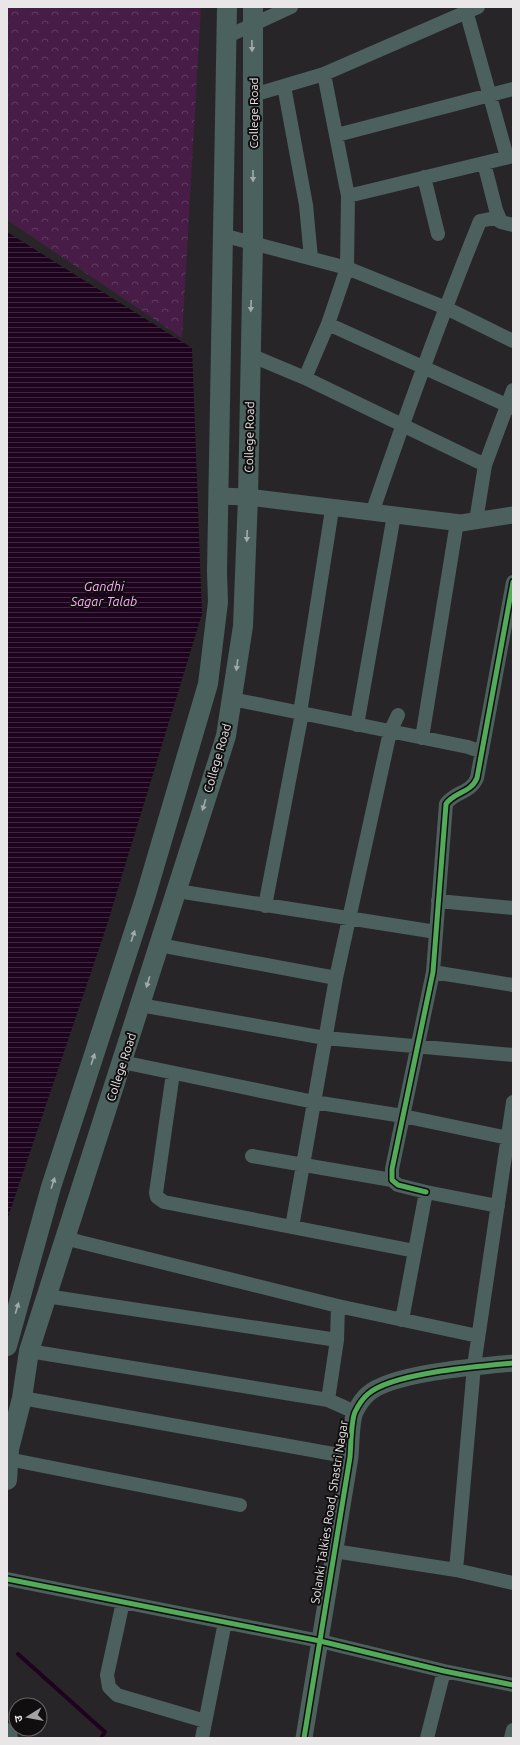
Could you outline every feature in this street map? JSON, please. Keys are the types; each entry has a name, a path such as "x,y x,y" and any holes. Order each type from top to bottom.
{"main road":[{"path":"7,1346 51,1187 145,898 208,684 218,602 218,496 227,7"},
{"name":"College Road","path":"7,1480 9,1449 22,1398 29,1351 38,1327 64,1238 226,736 243,626 248,497 253,242 252,16"},
{"path":"7,1732 8,1738"}],"street":[{"path":"226,37 252,16 291,7"},
{"path":"253,95 324,74 470,9 489,96 510,157 348,196"},
{"path":"306,378 328,324 347,268 348,196 324,74"},
{"path":"284,86 306,205 310,258"},
{"path":"337,135 513,89"},
{"path":"484,163 496,210 507,223"},
{"path":"424,177 438,234"},
{"path":"372,513 423,367 480,221 495,218 507,223"},
{"path":"222,235 347,268 446,308 513,341"},
{"path":"328,324 511,407"},
{"path":"250,355 306,378 485,465"},
{"path":"476,520 485,465 511,407 513,390"},
{"path":"218,496 248,497 457,522 513,515"},
{"path":"357,725 394,515"},
{"path":"265,906 302,713 300,713 331,516"},
{"path":"422,738 457,522"},
{"path":"392,1180 392,1169 433,972 446,804 449,799 470,789 475,782 482,752 513,582"},
{"path":"232,699 468,747 482,752"},
{"path":"292,1227 336,978 390,732 398,715"},
{"path":"177,891 349,920 436,932"},
{"path":"438,901 513,908"},
{"path":"159,945 336,978"},
{"path":"433,972 513,985"},
{"path":"140,1005 325,1038 513,1054"},
{"path":"122,1062 314,1102 403,1116 510,1138"},
{"path":"173,1073 156,1193 157,1197 164,1202 415,1251"},
{"path":"456,1570 474,1366 498,1206 510,1138 513,1102"},
{"path":"252,1156 303,1166 392,1180 398,1185 426,1192 498,1206"},
{"path":"402,1320 426,1192"},
{"path":"64,1238 338,1306 478,1336"},
{"path":"46,1296 338,1340"},
{"path":"328,1400 338,1340 338,1306"},
{"path":"29,1351 328,1400 355,1412"},
{"name":"Solanki Talkies Road, Shastri Nagar","path":"304,1738 350,1457 355,1412 368,1394 388,1384 422,1375 474,1366 513,1363"},
{"path":"22,1398 350,1457"},
{"path":"8,1459 240,1505"},
{"path":"334,1551 456,1570 513,1583"},
{"path":"7,1579 320,1641 444,1671 513,1685"},
{"path":"123,1602 107,1674 109,1687 117,1695 205,1721"},
{"path":"202,1738 225,1622"},
{"path":"427,1738 444,1671"},
{"path":"511,1738 513,1730"}],"green space":[{"path":"7,7 201,7 182,338 7,220"}],"water":[{"name":"Gandhi Sagar Talab","path":"7,232 192,348 202,614 105,931 7,1220"}],"waterway":[{"path":"18,1654 105,1732 101,1738"}],"cycle path":[{"path":"426,1192 398,1185 392,1180 392,1169 433,972 446,804 453,797 471,787 477,778 513,582"},
{"path":"304,1738 350,1457 351,1433 356,1410 368,1394 379,1387 396,1381 437,1372 513,1363"},
{"path":"7,1579 320,1641 444,1671 513,1685"}]}
